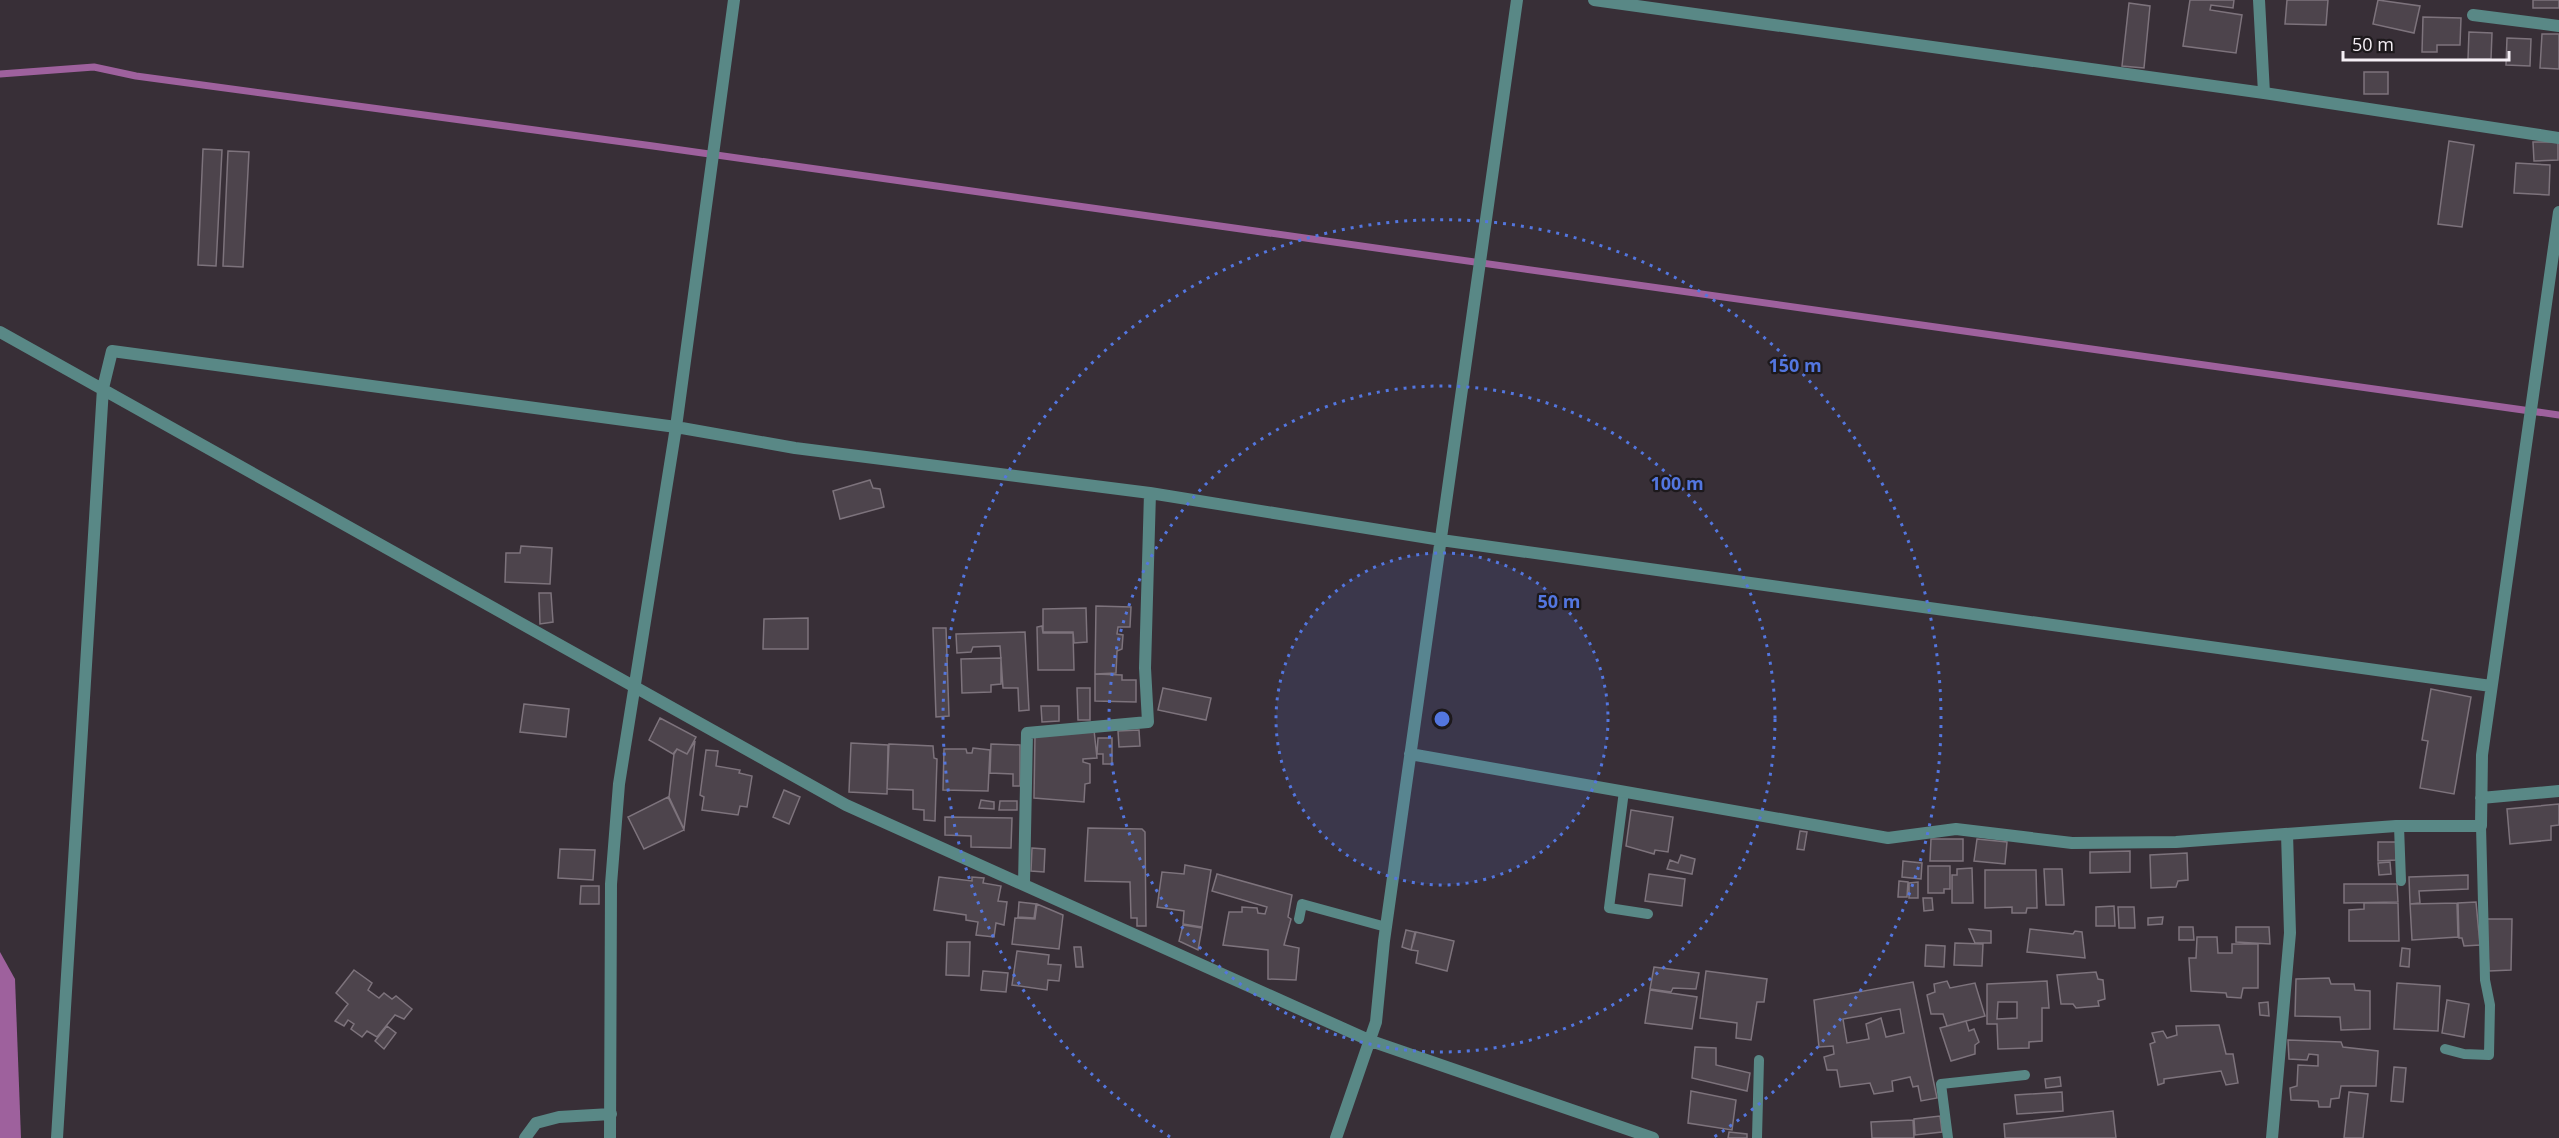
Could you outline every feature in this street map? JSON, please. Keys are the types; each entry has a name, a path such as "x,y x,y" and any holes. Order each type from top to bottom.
{"street":[{"path":"610,1138 611,884 619,784 676,427 734,0"},
{"path":"1336,1138 1376,1022 1386,927 1517,0"},
{"path":"1594,0 2264,93 2559,138"},
{"path":"2259,0 2264,93"},
{"path":"2473,15 2559,26"},
{"path":"1410,754 1888,838 1956,829 2072,843 2176,842 2399,826 2481,826 2482,755 2559,212"},
{"path":"0,332 846,805 1371,1041 1653,1138"},
{"path":"57,1138 103,388 112,351 676,427 795,448 1150,494 1441,540 2491,686"},
{"path":"1024,884 1027,733 1148,722 1145,668 1150,494"},
{"path":"2481,798 2559,791"},
{"path":"2272,1138 2290,933 2287,834"},
{"path":"525,1138 536,1123 559,1117 611,1114"}],"lane":[{"path":"1624,791 1610,908 1648,914"},
{"path":"2399,826 2401,881"},
{"path":"2445,1049 2464,1054 2489,1055 2490,1005 2485,980 2481,826"},
{"path":"1299,919 1302,904 1386,927"},
{"path":"1757,1138 1759,1060"},
{"path":"1948,1138 1941,1084 2025,1075"}],"shaded area":[{"path":"0,952 15,979 21,1138 0,1138"}],"building":[{"path":"2190,0 2234,0 2233,8 2211,5 2210,10 2242,15 2236,53 2183,46"},
{"path":"2287,0 2328,0 2326,25 2285,24"},
{"path":"2378,0 2420,6 2414,33 2373,24"},
{"path":"2533,0 2559,0 2559,8 2533,8"},
{"path":"2129,3 2150,6 2144,68 2122,66"},
{"path":"2423,17 2461,18 2460,45 2437,45 2437,52 2422,52"},
{"path":"2469,32 2492,33 2491,59 2468,59"},
{"path":"2542,34 2559,34 2559,69 2540,68"},
{"path":"2507,38 2531,39 2530,66 2506,65"},
{"path":"2364,72 2388,72 2388,94 2364,94"},
{"path":"2449,141 2474,145 2462,227 2438,224"},
{"path":"2533,142 2558,142 2558,160 2534,161"},
{"path":"203,149 222,150 216,266 198,265"},
{"path":"228,151 249,152 243,267 223,266"},
{"path":"2516,163 2550,165 2549,195 2514,193"},
{"path":"870,480 873,488 880,489 884,507 840,519 833,491"},
{"path":"521,546 552,548 550,584 505,582 506,553 520,553"},
{"path":"539,593 551,593 553,622 540,624"},
{"path":"1096,606 1131,607 1130,627 1118,627 1117,634 1123,635 1122,649 1117,651 1116,673 1095,674"},
{"path":"1086,608 1087,642 1074,643 1073,632 1043,632 1043,609"},
{"path":"808,618 808,649 763,649 764,619"},
{"path":"1042,626 1043,633 1073,633 1074,670 1038,670 1037,627"},
{"path":"933,628 946,628 949,716 936,717"},
{"path":"1025,632 1029,710 1019,711 1018,688 1003,688 1000,646 973,647 971,652 957,653 956,634"},
{"path":"1001,658 1001,684 991,685 991,692 962,693 961,659"},
{"path":"1095,674 1122,675 1122,680 1136,680 1136,702 1095,701"},
{"path":"1077,688 1090,688 1090,720 1078,720"},
{"path":"1163,688 1211,698 1206,720 1158,710"},
{"path":"2431,689 2471,697 2454,794 2420,788 2428,741 2422,740"},
{"path":"524,704 569,709 566,737 520,732"},
{"path":"1041,706 1059,706 1059,721 1042,722"},
{"path":"660,718 696,737 687,754 677,749 673,754 649,740"},
{"path":"1094,730 1097,758 1083,759 1083,762 1090,764 1090,783 1085,784 1084,802 1034,798 1035,735"},
{"path":"1139,730 1140,746 1119,747 1118,731"},
{"path":"1098,738 1112,738 1112,764 1103,764 1103,754 1097,754"},
{"path":"695,741 684,829 669,797 674,754 677,749 687,754"},
{"path":"851,743 888,745 887,794 849,792"},
{"path":"889,744 933,746 934,758 937,759 935,821 924,820 924,810 913,809 913,790 887,789"},
{"path":"991,744 1020,745 1020,786 1013,786 1013,774 990,773"},
{"path":"973,748 990,750 988,791 943,790 944,749 966,749 967,753 972,753"},
{"path":"706,750 718,751 716,766 740,770 739,773 752,776 747,807 740,806 738,815 702,810 704,797 700,795"},
{"path":"784,790 800,797 789,824 773,817"},
{"path":"668,797 684,830 644,849 628,817"},
{"path":"981,800 994,802 994,809 979,808"},
{"path":"1000,801 1017,801 1017,810 999,810"},
{"path":"2559,804 2559,825 2551,826 2551,840 2510,844 2507,809"},
{"path":"1631,810 1673,817 1668,852 1655,850 1654,854 1626,846"},
{"path":"945,817 1012,818 1011,848 971,847 971,836 945,835"},
{"path":"1088,828 1142,829 1145,832 1146,926 1137,926 1137,918 1131,918 1130,882 1085,881"},
{"path":"1800,831 1807,832 1804,850 1797,849"},
{"path":"1931,839 1963,839 1963,861 1930,861"},
{"path":"1977,839 2007,842 2005,864 1974,861"},
{"path":"2378,842 2396,842 2396,860 2378,861"},
{"path":"1032,848 1045,849 1044,872 1031,871"},
{"path":"560,849 595,850 593,880 558,878"},
{"path":"2130,851 2130,872 2090,873 2090,852"},
{"path":"2187,853 2188,880 2178,881 2176,887 2151,888 2150,855"},
{"path":"1681,855 1695,859 1692,874 1667,869 1670,860 1678,863"},
{"path":"1903,861 1922,863 1921,879 1902,877"},
{"path":"2390,862 2391,874 2379,875 2378,863"},
{"path":"1185,865 1211,870 1202,927 1183,924 1184,911 1157,907 1162,872 1184,874"},
{"path":"1928,866 1950,866 1950,889 1944,889 1944,893 1928,893"},
{"path":"1972,868 1973,903 1952,903 1952,875 1957,875 1957,869"},
{"path":"2044,869 2062,869 2064,905 2046,905"},
{"path":"1985,870 2036,870 2037,908 2027,908 2026,913 2012,913 2012,907 1985,908"},
{"path":"1217,874 1292,895 1288,917 1291,919 1284,945 1299,948 1296,980 1268,979 1268,950 1223,945 1229,912 1242,912 1242,907 1257,908 1258,913 1265,914 1267,907 1212,891"},
{"path":"1649,874 1685,879 1682,906 1645,901"},
{"path":"2468,875 2468,889 2419,891 2420,903 2410,904 2409,877"},
{"path":"939,877 972,881 972,877 984,878 983,883 1001,886 998,901 1007,902 1004,925 996,923 994,937 976,935 978,922 966,920 966,915 934,910"},
{"path":"1899,881 1908,882 1907,897 1898,897"},
{"path":"1918,882 1918,898 1909,898 1909,883"},
{"path":"2344,884 2397,884 2398,902 2344,903"},
{"path":"581,886 599,886 599,904 580,904"},
{"path":"1923,898 1932,898 1933,910 1924,911"},
{"path":"1019,902 1036,904 1034,918 1018,917"},
{"path":"2476,902 2480,945 2464,946 2462,938 2459,938 2458,903"},
{"path":"2364,903 2398,903 2399,941 2349,941 2349,910 2364,909"},
{"path":"2457,903 2458,937 2412,940 2410,904"},
{"path":"1037,904 1063,915 1059,949 1012,944 1015,918 1035,919"},
{"path":"2114,906 2115,926 2096,926 2096,907"},
{"path":"2118,907 2134,907 2135,928 2119,928"},
{"path":"2163,917 2162,924 2148,925 2148,918"},
{"path":"2486,919 2512,919 2511,970 2489,971"},
{"path":"1183,925 1202,928 1198,950 1179,941"},
{"path":"2179,927 2193,927 2194,940 2179,940"},
{"path":"2236,927 2269,927 2270,944 2236,942"},
{"path":"1969,929 1991,931 1991,943 1975,943"},
{"path":"2030,929 2073,934 2075,931 2082,932 2085,958 2027,952"},
{"path":"1406,930 1415,932 1411,950 1402,947"},
{"path":"1416,932 1454,941 1447,971 1416,963 1418,951 1411,950"},
{"path":"2197,937 2217,937 2218,953 2232,953 2232,944 2258,944 2258,988 2243,988 2241,998 2227,997 2226,993 2191,991 2189,958 2196,958"},
{"path":"947,942 970,942 969,976 946,975"},
{"path":"1955,943 1983,944 1982,966 1954,965"},
{"path":"1926,945 1945,946 1944,967 1925,966"},
{"path":"1074,947 1081,947 1083,967 1076,967"},
{"path":"2402,948 2410,949 2409,967 2400,966"},
{"path":"1017,951 1049,955 1048,964 1061,965 1059,981 1048,980 1047,990 1012,985"},
{"path":"1654,967 1699,973 1696,989 1673,988 1671,992 1650,989"},
{"path":"354,970 372,983 368,990 379,998 384,993 392,999 396,996 412,1009 404,1019 395,1015 377,1037 367,1031 362,1037 351,1029 354,1024 348,1020 344,1026 335,1021 348,1004 336,993"},
{"path":"983,971 1008,973 1006,992 981,990"},
{"path":"1706,971 1767,979 1764,1002 1757,1002 1751,1040 1736,1038 1737,1023 1700,1018"},
{"path":"2096,972 2098,979 2103,980 2105,999 2098,1001 2099,1006 2076,1008 2073,1004 2061,1004 2057,975"},
{"path":"2329,978 2331,984 2354,984 2355,990 2370,991 2370,1029 2341,1030 2340,1017 2295,1016 2296,979"},
{"path":"1947,981 1950,988 1975,983 1985,1016 1947,1026 1943,1014 1931,1014 1927,995 1935,992 1934,984"},
{"path":"2047,981 2049,1008 2042,1008 2042,1041 2029,1042 2029,1048 1998,1049 1997,1024 1987,1024 1987,984","holes":["1998,1002 2017,1002 2017,1018 1997,1019"]},
{"path":"1913,982 1937,1098 1921,1101 1918,1086 1913,1087 1910,1077 1892,1081 1893,1091 1874,1094 1870,1083 1840,1087 1837,1070 1827,1070 1824,1057 1834,1054 1833,1046 1819,1047 1814,1000","holes":["1900,1009 1904,1033 1886,1037 1881,1018 1866,1024 1869,1039 1847,1043 1843,1019"]},
{"path":"2397,983 2440,986 2438,1031 2394,1029"},
{"path":"1650,990 1697,997 1692,1029 1645,1023"},
{"path":"2447,1000 2469,1004 2464,1037 2442,1033"},
{"path":"2268,1002 2269,1016 2260,1015 2259,1003"},
{"path":"1966,1021 1969,1031 1974,1029 1979,1042 1975,1045 1975,1054 1951,1061 1940,1028"},
{"path":"2219,1025 2226,1054 2233,1054 2238,1083 2226,1085 2221,1071 2164,1079 2164,1083 2158,1085 2150,1044 2155,1042 2152,1033 2163,1031 2167,1038 2177,1035 2176,1026"},
{"path":"387,1026 396,1033 384,1049 375,1041"},
{"path":"2288,1040 2341,1042 2343,1047 2378,1051 2376,1086 2341,1086 2339,1098 2331,1099 2330,1107 2319,1107 2318,1101 2291,1100 2290,1088 2297,1086 2298,1065 2318,1066 2318,1055 2309,1054 2307,1060 2289,1059"},
{"path":"1695,1047 1716,1048 1716,1065 1750,1073 1747,1091 1692,1078"},
{"path":"2394,1067 2406,1068 2403,1102 2391,1101"},
{"path":"2060,1077 2061,1086 2046,1088 2045,1079"},
{"path":"1691,1091 1736,1100 1732,1130 1688,1123"},
{"path":"2062,1092 2063,1111 2017,1114 2015,1095"},
{"path":"2349,1092 2368,1094 2363,1138 2344,1138"},
{"path":"2113,1111 2116,1138 2005,1138 2004,1124"},
{"path":"1940,1116 1942,1132 1915,1135 1914,1119"},
{"path":"1913,1120 1914,1138 1872,1138 1871,1122"},
{"path":"1729,1132 1747,1134 1747,1138 1728,1138"}],"waterway":[{"path":"0,74 94,67 136,76 653,146 2559,415"}]}
